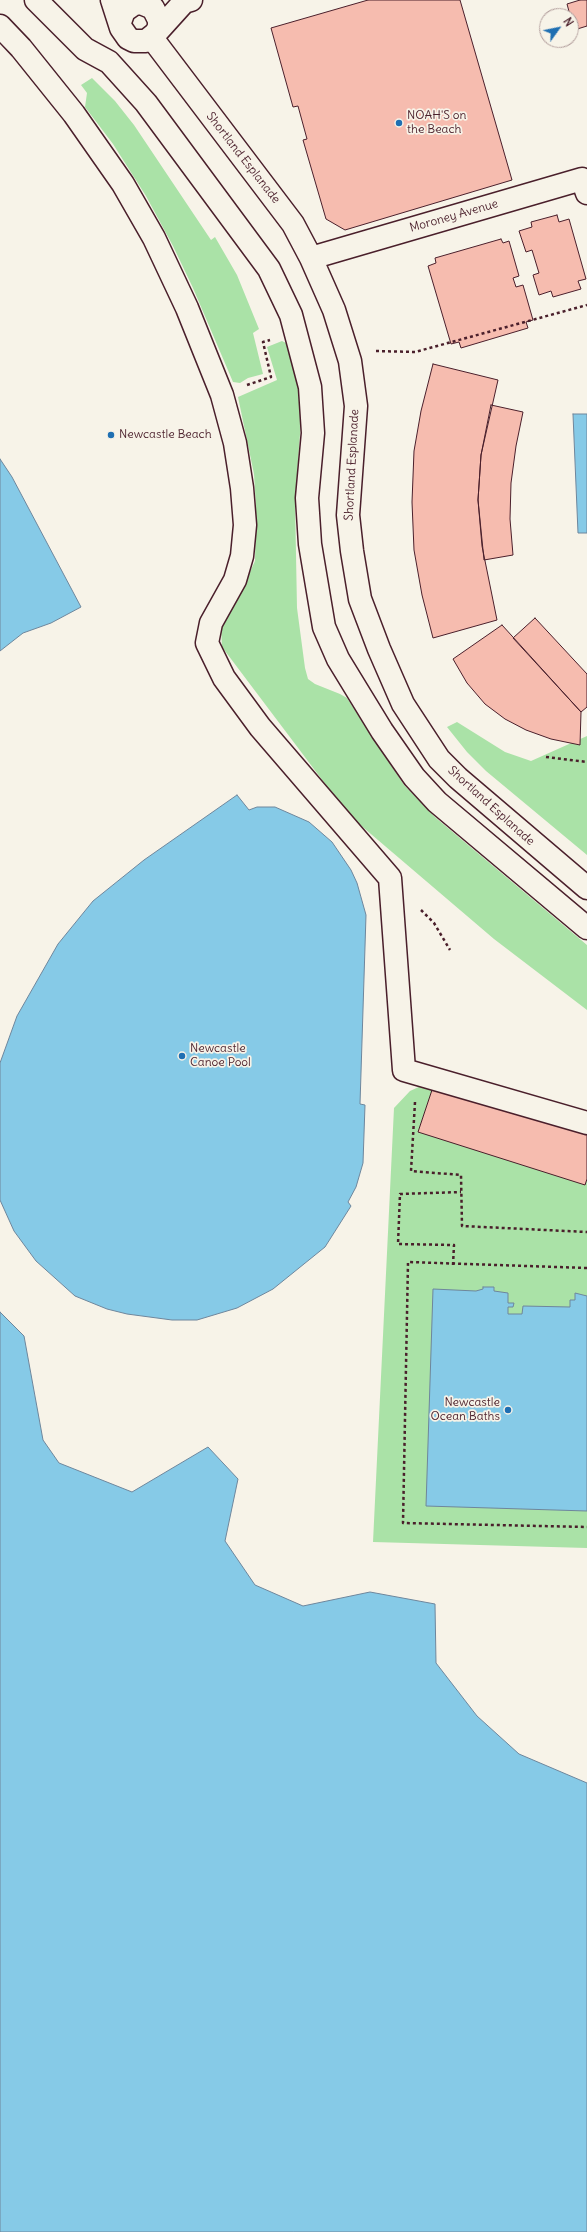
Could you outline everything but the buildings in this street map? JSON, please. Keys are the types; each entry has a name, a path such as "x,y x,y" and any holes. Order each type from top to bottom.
{"street":[{"path":"36,0 85,49 109,62 146,103 269,269 291,315 310,387 312,433 307,498 310,544 324,627 338,659 382,731 419,782 437,802 587,928"},
{"path":"112,0 124,34 134,42 146,41 154,36 188,1"},
{"path":"120,22 124,11 138,3 188,1"},
{"path":"138,3 153,8 159,20 154,36"},
{"path":"0,26 21,48 61,97 122,184 154,238 187,308 222,395 235,443 242,488 245,526 242,556 235,580 211,623 207,643 224,678 260,727 390,878 404,1070 587,1123"},
{"name":"Shortland Esplanade","path":"154,36 293,224 311,258 334,310 350,361 356,406 348,515 360,599 379,649 403,704 439,759 478,798 587,888"},
{"name":"Moroney Avenue","path":"311,258 582,179 587,193"}],"path":[{"path":"376,351 415,352 587,305"},
{"path":"250,384 271,377 262,342"},
{"path":"546,757 587,762"},
{"path":"434,924 450,950"},
{"path":"416,1074 411,1171 461,1175 462,1226 587,1232"},
{"path":"453,1265 454,1245 398,1244 400,1194 461,1192"},
{"path":"587,1268 453,1265 408,1262 403,1523 587,1527"}],"green space":[{"path":"92,78 115,101 134,125 211,240 215,237 237,275 259,329 253,333 263,374 248,378 240,383 233,382 193,288 173,246 146,196 113,144 85,107 87,93 81,85"},
{"path":"282,341 288,344 300,397 301,421 295,501 297,608 305,668 308,679 315,684 347,698 404,785 436,818 587,945 587,1010 494,939 358,823 329,789 222,647 221,626 228,616 241,584 249,574 255,561 256,507 254,474 238,397 277,380 267,347"},
{"path":"457,722 505,752 531,761 587,736 587,855 486,771 467,752 447,727"},
{"path":"423,1085 587,1129 587,1548 373,1542 394,1108 410,1091"}],"water":[{"path":"573,414 587,414 587,533 578,533"},
{"path":"0,459 12,477 81,607 51,623 23,633 0,651"},
{"name":"Newcastle Canoe Pool","path":"237,795 249,810 257,807 275,807 309,822 332,842 351,870 357,883 366,915 360,1104 365,1105 363,1163 356,1187 348,1202 351,1206 325,1247 273,1289 237,1308 197,1320 172,1320 127,1314 107,1309 75,1296 36,1261 14,1231 0,1200 0,1063 17,1016 58,944 93,901 144,860"},
{"name":"Newcastle Ocean Baths","path":"483,1287 494,1287 494,1291 508,1293 508,1303 514,1303 513,1307 508,1307 508,1314 522,1314 523,1306 570,1307 570,1300 575,1300 575,1293 587,1296 587,1511 426,1506 433,1289 476,1291 483,1289"},
{"path":"0,1312 24,1336 43,1440 59,1463 132,1492 208,1447 238,1479 225,1541 255,1585 303,1606 370,1592 435,1604 436,1663 477,1716 519,1754 587,1783 587,2232 0,2232"}],"place":[{"name":"NOAH'S on the Beach","path":"399,123"},
{"name":"Newcastle Beach","path":"111,435"},
{"name":"Newcastle Canoe Pool","path":"182,1056"},
{"name":"Newcastle Ocean Baths","path":"508,1410"}]}
